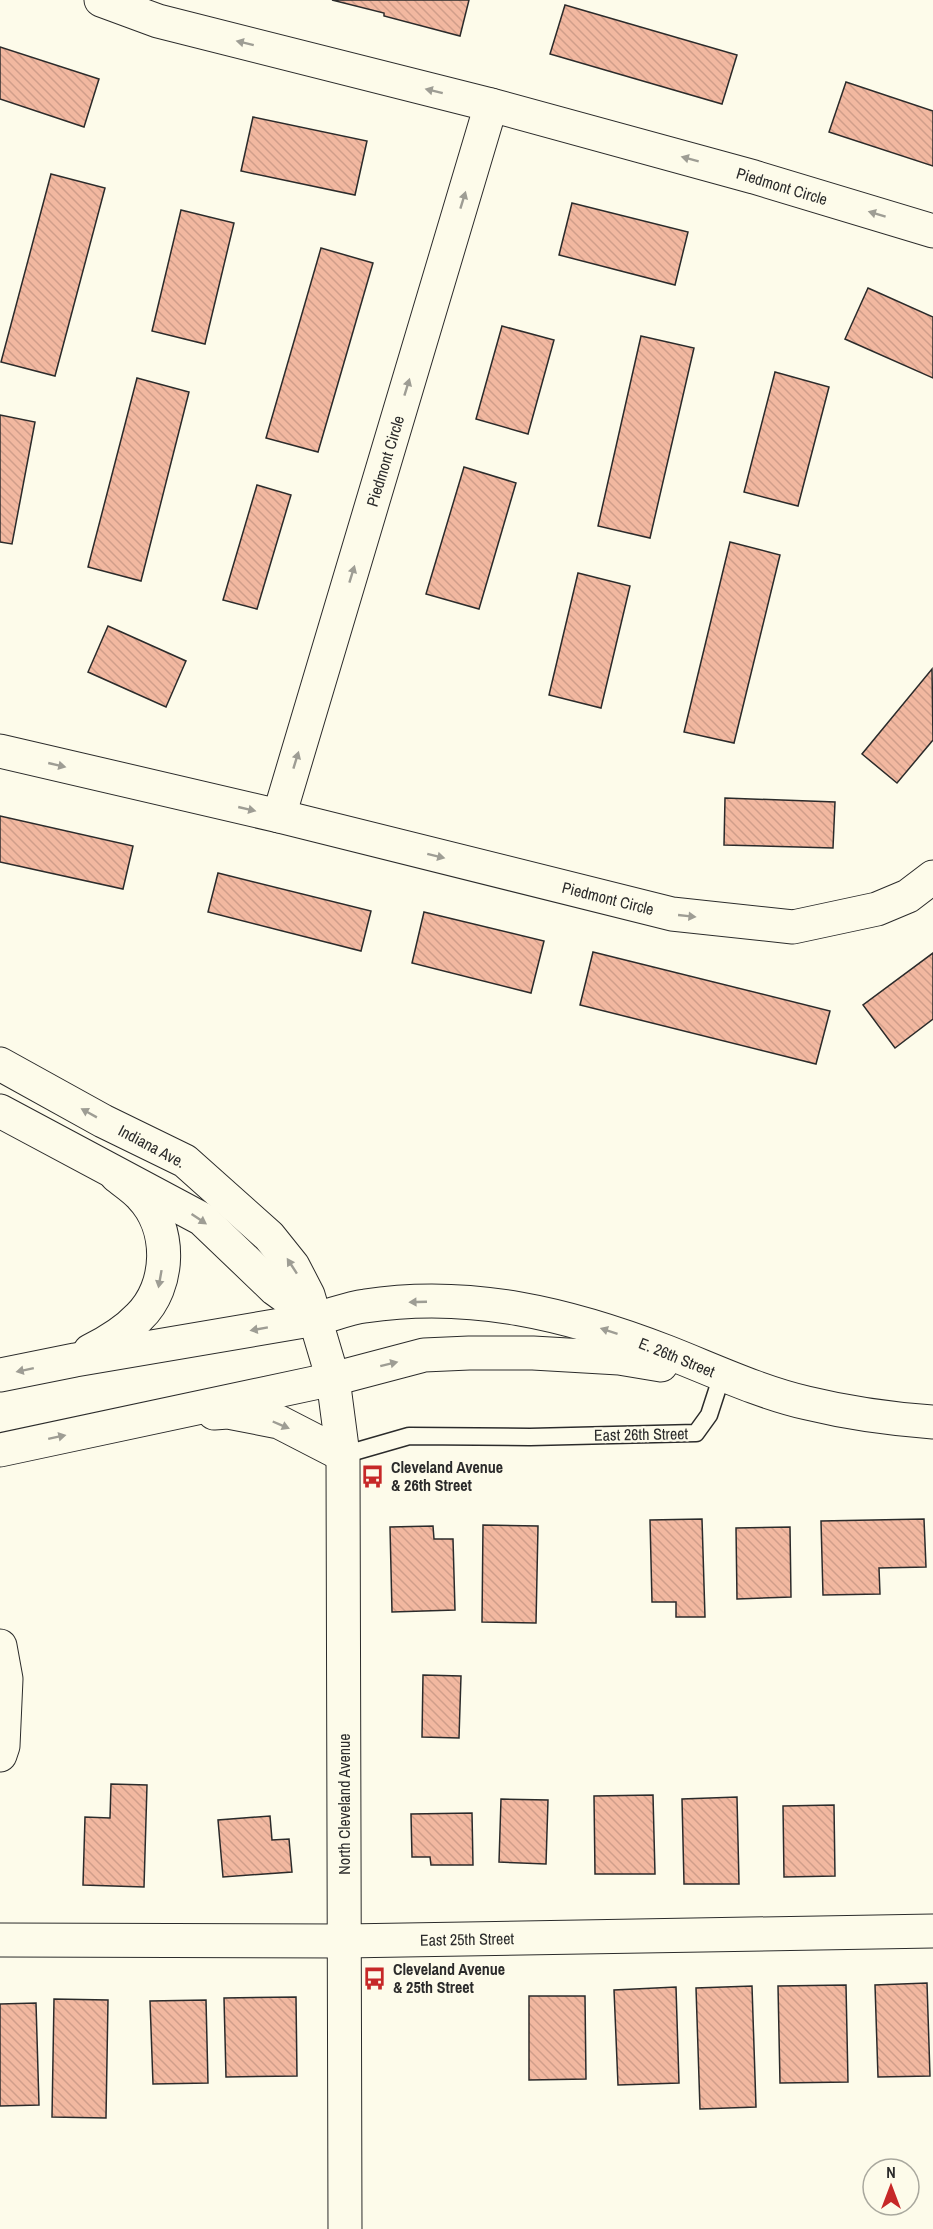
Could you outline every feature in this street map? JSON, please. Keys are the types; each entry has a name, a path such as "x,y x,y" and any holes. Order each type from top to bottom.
{"main road":[{"name":"Piedmont Circle","path":"101,0 158,21 491,105 754,177 933,231"},
{"name":"Piedmont Circle","path":"279,816 491,105"},
{"name":"Piedmont Circle","path":"0,751 279,816 672,914 793,927 877,909 908,896 933,877"},
{"name":"Indiana Ave.","path":"0,1064 104,1121 185,1161 269,1236 293,1266 308,1295 333,1379"},
{"path":"0,1111 202,1219 275,1288 316,1319"},
{"path":"75,1360 112,1340 134,1322 141,1316 159,1289 164,1261 162,1234 152,1211 141,1196 116,1175"},
{"name":"E. 26th Street","path":"0,1375 316,1319 364,1306 417,1302 468,1302 513,1306 561,1316 611,1331 722,1375"},
{"name":"E. 26th Street","path":"161,1415 333,1379 424,1355 532,1353 619,1358 722,1375"},
{"path":"722,1375 806,1403 893,1419 933,1422"},
{"name":"North Cleveland Avenue","path":"333,1379 343,1455 345,2229"},
{"path":"0,1450 161,1415 228,1412 279,1422 343,1455"},
{"path":"0,1646 6,1679 3,1746 0,1755"},
{"name":"East 25th Street","path":"0,1940 345,1941 933,1931"}],"lane":[{"name":"East 26th Street","path":"343,1455 409,1436 530,1437 696,1433 709,1414 722,1375"}],"building":[{"path":"332,0 469,0 460,36"},
{"path":"565,5 737,55 722,104 550,54"},
{"path":"0,47 99,79 84,127 0,99"},
{"path":"846,82 933,111 933,166 829,132"},
{"path":"253,117 367,141 355,195 241,171"},
{"path":"51,174 105,188 55,376 1,362"},
{"path":"572,203 688,232 675,285 559,255"},
{"path":"181,210 234,223 205,344 152,331"},
{"path":"321,248 373,263 318,452 266,438"},
{"path":"868,288 933,317 933,378 845,339"},
{"path":"502,326 554,340 528,434 476,419"},
{"path":"641,336 694,348 650,538 598,526"},
{"path":"775,372 829,387 798,506 744,492"},
{"path":"137,378 189,392 141,581 88,567"},
{"path":"0,415 35,422 12,544 0,542"},
{"path":"464,467 516,483 479,609 426,594"},
{"path":"257,485 291,495 257,609 223,600"},
{"path":"730,542 780,555 734,743 684,732"},
{"path":"578,573 630,586 601,708 549,695"},
{"path":"108,626 186,661 166,707 88,672"},
{"path":"932,669 933,740 897,783 862,754"},
{"path":"725,798 835,802 833,848 724,845"},
{"path":"0,816 133,846 123,889 0,862"},
{"path":"218,873 371,911 361,951 208,912"},
{"path":"424,912 544,941 531,993 412,963"},
{"path":"593,952 830,1011 816,1064 580,1005"},
{"path":"933,953 933,1019 895,1048 863,1005"},
{"path":"702,1519 705,1617 676,1617 676,1602 652,1602 650,1520"},
{"path":"924,1519 926,1567 879,1568 880,1594 823,1595 821,1521"},
{"path":"483,1525 538,1526 536,1623 482,1622"},
{"path":"433,1526 434,1539 453,1539 455,1610 392,1612 390,1527"},
{"path":"790,1527 791,1597 737,1599 736,1528"},
{"path":"423,1675 461,1676 459,1738 422,1737"},
{"path":"111,1784 147,1785 144,1887 83,1885 85,1817 110,1818"},
{"path":"653,1795 655,1874 595,1874 594,1796"},
{"path":"737,1797 739,1884 684,1884 682,1799"},
{"path":"501,1799 548,1800 546,1864 499,1862"},
{"path":"834,1805 835,1876 784,1877 783,1806"},
{"path":"472,1813 473,1865 431,1865 430,1857 412,1857 411,1814"},
{"path":"270,1816 272,1840 289,1839 292,1872 223,1877 218,1820"},
{"path":"927,1983 930,2076 878,2077 875,1985"},
{"path":"846,1985 848,2082 780,2083 778,1986"},
{"path":"752,1986 756,2107 700,2109 696,1988"},
{"path":"676,1987 679,2083 618,2085 614,1990"},
{"path":"529,1996 585,1996 586,2079 529,2080"},
{"path":"296,1997 297,2076 226,2077 224,1998"},
{"path":"54,1999 108,2000 106,2118 52,2117"},
{"path":"206,2000 208,2083 153,2084 150,2001"},
{"path":"36,2003 39,2105 0,2106 0,2004"}],"place":[{"name":"Cleveland Avenue & 26th Street","path":"373,1476"},
{"name":"Cleveland Avenue & 25th Street","path":"375,1978"}]}
